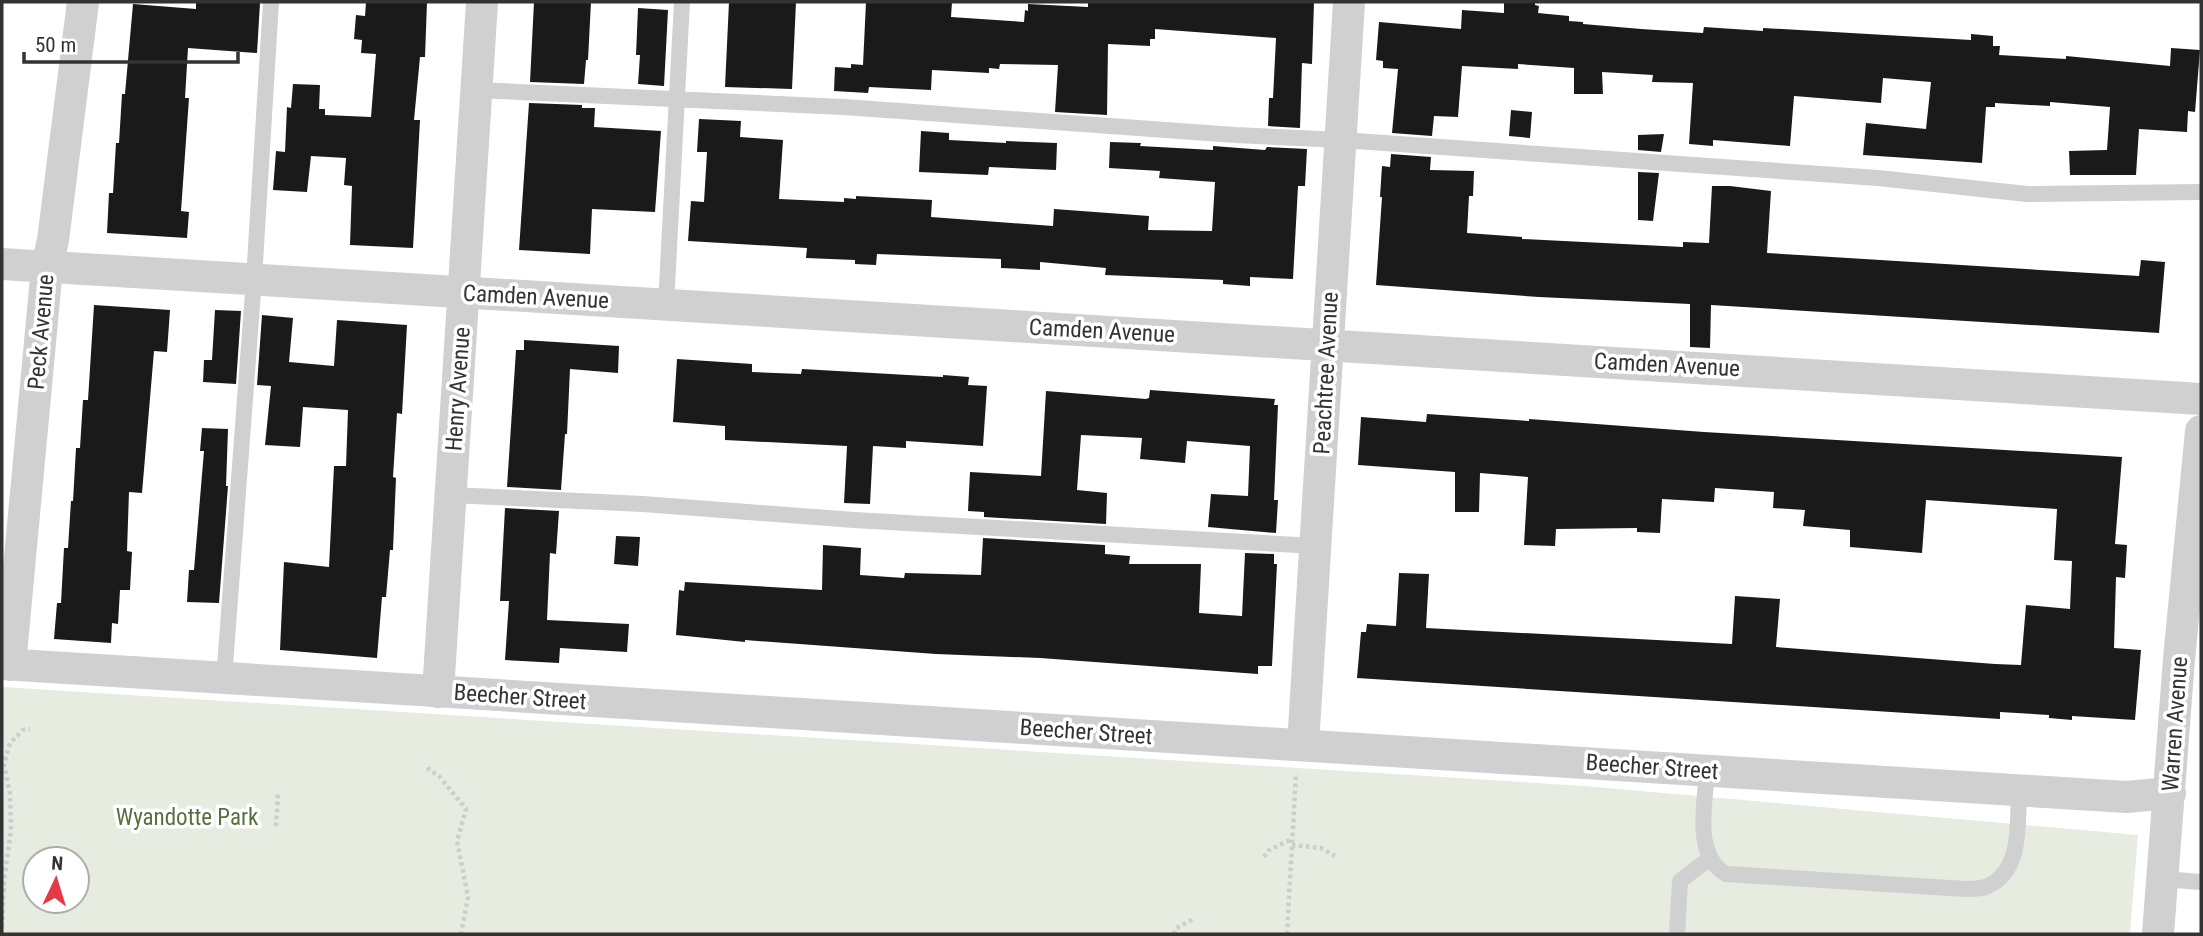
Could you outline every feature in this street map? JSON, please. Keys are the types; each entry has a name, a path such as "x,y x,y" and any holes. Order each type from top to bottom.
{"street":[{"name":"Peck Avenue","path":"6,664 47,267 53,240 83,2"},
{"name":"Henry Avenue","path":"438,692 482,2"},
{"name":"Peachtree Avenue","path":"1303,745 1349,2"},
{"name":"Camden Avenue","path":"2,264 2201,399"},
{"name":"Warren Avenue","path":"2158,934 2170,793 2190,659 2201,431"},
{"name":"Beecher Street","path":"6,664 2019,791 2126,797 2170,793"}],"lane":[{"path":"224,679 254,279 271,2"},
{"path":"666,305 682,2"},
{"path":"478,90 845,107 1342,140 1878,178 2027,194 2201,192"},
{"path":"451,495 643,504 854,520 1315,546"},
{"path":"1707,771 1704,833 1706,849 1714,867 1726,874 1966,890 1987,887 2005,875 2013,861 2019,791"},
{"path":"1677,934 1680,881 1710,858"},
{"path":"2163,879 2201,882"}],"path":[{"path":"2,927 4,881 11,830 10,794 4,764 10,743 23,730 30,729"},
{"path":"1287,934 1295,780 1303,745"},
{"path":"428,768 439,776 466,809 457,841 468,897 461,934"},
{"path":"276,826 278,793"},
{"path":"1264,857 1269,850 1292,842 1321,848 1335,856"},
{"path":"1174,934 1175,929 1195,918"}],"green space":[{"name":"Wyandotte Park","path":"2,687 1584,786 2138,835 2130,934 2,934"}],"building":[{"path":"196,2 260,3 257,53 188,48 185,98 189,98 181,211 189,212 187,238 107,233 109,193 113,193 116,143 119,143 122,94 125,94 133,4 196,9"},
{"path":"366,2 427,2 425,57 420,57 414,120 420,120 413,248 350,245 352,186 344,185 346,158 311,156 307,192 273,190 276,151 285,152 287,107 291,108 293,84 320,85 319,109 325,109 325,115 371,117 376,54 361,53 362,40 354,39 356,15 365,16"},
{"path":"534,2 591,2 584,84 530,82"},
{"path":"729,2 796,2 792,89 725,87"},
{"path":"866,2 952,2 951,17 1024,22 1028,4 1088,7 1088,2 1314,2 1312,64 1302,63 1300,128 1268,126 1269,98 1273,98 1276,38 1155,29 1155,39 1150,39 1150,46 1108,44 1107,115 1055,112 1058,65 1000,64 999,69 989,68 989,73 932,70 931,90 869,87 868,93 834,91 835,67 851,68 851,64 863,65"},
{"path":"1504,2 1535,2 1535,5 1539,6 1538,13 1569,16 1569,21 1583,24 1641,29 1703,33 1704,27 1763,31 1763,28 1971,40 1971,34 1993,36 1993,46 2000,46 1999,55 2066,59 2066,56 2170,66 2171,48 2200,50 2195,112 2188,111 2187,132 2139,129 2136,175 2070,175 2069,151 2107,150 2110,107 2050,102 2050,106 1995,103 1995,107 1986,107 1982,163 1863,155 1866,123 1926,129 1931,82 1883,78 1881,103 1794,96 1790,146 1713,140 1713,146 1689,144 1693,83 1652,82 1653,75 1602,72 1603,94 1574,94 1574,68 1518,64 1518,69 1462,66 1458,117 1434,116 1432,136 1392,133 1398,69 1383,68 1383,61 1376,60 1379,22 1461,29 1462,10 1504,13"},
{"path":"638,8 668,10 664,86 638,84"},
{"path":"529,103 595,108 594,127 661,131 655,212 592,209 590,254 519,250"},
{"path":"1511,110 1532,112 1530,138 1509,136"},
{"path":"699,119 741,121 740,137 783,140 779,199 844,202 844,198 856,199 856,196 932,200 931,217 1053,226 1054,209 1149,216 1148,230 1212,231 1215,182 1159,178 1160,171 1109,168 1110,142 1213,150 1213,146 1265,150 1267,147 1307,149 1305,186 1298,186 1293,279 1250,277 1250,286 1223,284 1223,280 1105,275 1106,268 1040,262 1040,270 1001,268 1001,259 877,254 876,265 855,264 855,260 806,258 807,248 688,241 691,201 704,202 707,152 697,152"},
{"path":"921,131 949,133 949,140 1057,143 1056,170 989,167 988,175 919,172"},
{"path":"1664,134 1661,152 1638,150 1638,135"},
{"path":"1391,154 1431,157 1430,170 1474,171 1473,196 1469,196 1467,233 1522,239 1683,247 1683,242 1709,243 1712,186 1730,186 1771,191 1767,253 2139,276 2141,260 2165,262 2159,333 1711,305 1710,348 1690,347 1690,304 1539,297 1376,285 1382,166 1390,167"},
{"path":"1638,172 1659,173 1653,221 1638,220"},
{"path":"94,305 170,310 167,352 154,351 142,493 129,492 127,551 132,552 130,590 120,590 118,624 112,623 111,643 54,639 57,603 61,603 64,548 68,548 76,448 80,448 83,400 88,400"},
{"path":"215,310 241,311 236,384 203,382 204,360 212,360"},
{"path":"262,315 293,318 289,362 334,366 337,320 407,325 402,414 397,413 393,477 396,478 393,550 390,550 386,597 382,597 377,658 280,650 284,562 329,567 334,466 346,466 348,410 303,407 300,447 265,445 271,386 257,385"},
{"path":"524,340 619,346 618,373 570,369 561,490 507,487 516,350 524,350"},
{"path":"677,359 752,364 752,372 801,374 802,369 969,377 968,385 987,386 983,446 906,441 906,448 873,446 870,504 844,503 847,446 725,440 725,426 673,422"},
{"path":"1150,390 1275,399 1274,405 1278,405 1274,500 1278,500 1276,533 1208,527 1211,494 1248,496 1250,446 1187,441 1185,463 1140,459 1142,438 1081,435 1077,490 1107,493 1106,524 984,517 984,512 968,511 970,472 1041,476 1046,391 1146,399 1149,398"},
{"path":"1427,414 2122,457 2115,544 2127,545 2125,578 2116,577 2114,648 2141,650 2135,720 2072,716 2072,720 2049,718 2049,715 2000,712 2000,719 1357,678 1361,632 1366,632 1367,624 1396,626 1399,573 1429,574 1426,628 1732,644 1735,596 1780,599 1776,647 1995,664 2021,665 2026,605 2070,609 2072,561 2054,560 2057,509 1926,500 1922,553 1850,547 1850,530 1803,526 1805,510 1773,508 1774,492 1715,488 1714,502 1662,499 1660,533 1637,532 1637,528 1556,529 1555,546 1524,545 1528,477 1480,473 1479,512 1455,512 1455,472 1358,465 1361,417 1426,422"},
{"path":"202,428 228,429 228,486 219,603 187,602 189,570 194,570 204,451 200,451"},
{"path":"505,508 559,511 556,554 550,553 547,620 629,624 627,652 560,648 559,663 505,660 509,601 500,601"},
{"path":"616,536 640,537 638,566 614,564"},
{"path":"983,538 1105,545 1105,554 1130,556 1129,564 1201,564 1199,613 1242,616 1245,553 1274,554 1274,564 1277,564 1272,666 1258,666 1258,674 1040,658 745,642 676,635 679,590 684,591 685,582 822,590 823,545 861,548 860,575 904,578 905,573 981,575"}]}
